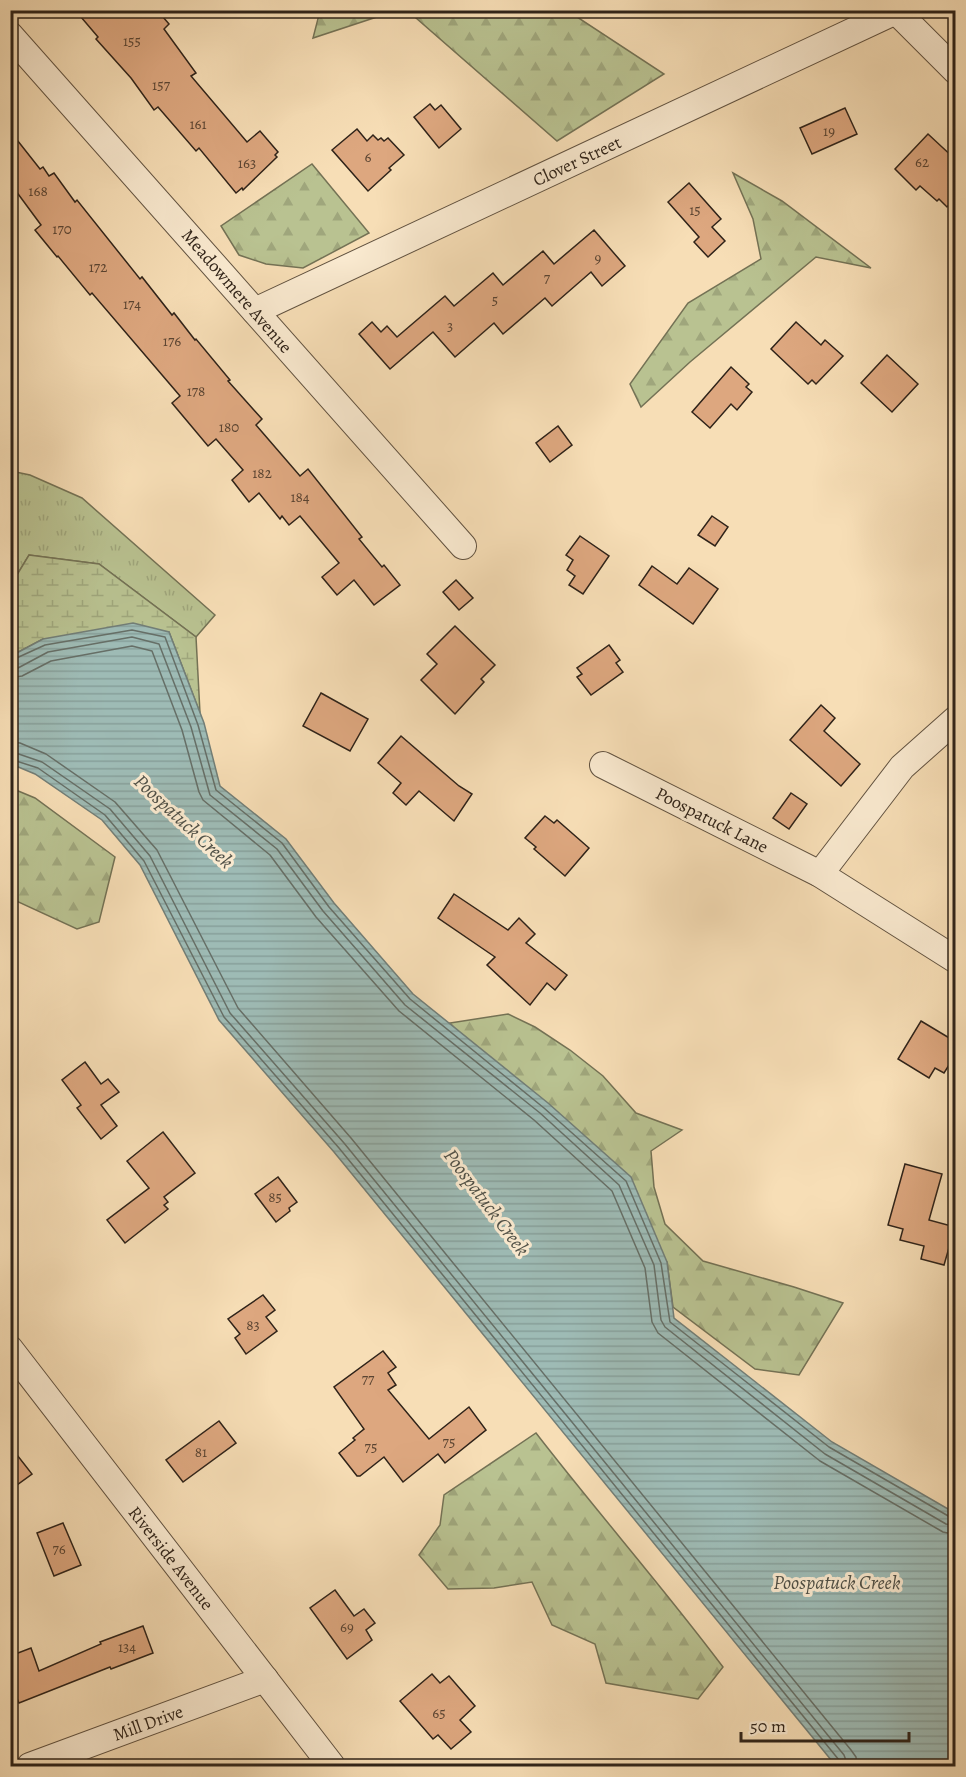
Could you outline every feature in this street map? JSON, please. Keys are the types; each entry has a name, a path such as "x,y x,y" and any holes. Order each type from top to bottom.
{"street":[{"path":"896,11 956,71"},
{"name":"Clover Street","path":"255,311 896,11"},
{"name":"Meadowmere Avenue","path":"10,35 463,546"},
{"path":"820,874 902,767 956,719"},
{"name":"Poospatuck Lane","path":"603,765 820,874 956,960"},
{"name":"Riverside Avenue","path":"10,1349 332,1767"},
{"name":"Mill Drive","path":"30,1767 265,1679"}],"green space":[{"path":"320,10 395,11 313,38"},
{"path":"408,11 568,11 664,74 557,141"},
{"path":"312,164 369,233 303,268 266,264 239,255 221,226"},
{"path":"733,173 782,201 871,268 816,257 690,362 641,407 630,384 688,303 761,259 753,219"},
{"path":"11,471 30,475 82,498 215,615 196,637 99,564 29,555 17,575 11,577"},
{"path":"29,555 99,564 196,637 200,713 169,632 43,639 11,656 11,577 17,575"},
{"path":"11,788 35,798 115,857 99,922 77,929 14,900 11,896"},
{"path":"508,1014 535,1027 570,1050 603,1076 636,1113 682,1130 651,1151 654,1187 665,1224 703,1261 843,1303 799,1375 755,1369 673,1307 667,1262 450,1023"},
{"path":"536,1433 723,1667 698,1699 606,1683 595,1644 552,1625 532,1582 494,1588 448,1589 419,1555 440,1525 444,1495"}],"water":[{"name":"Poospatuck Creek","path":"133,623 169,632 204,723 220,786 286,839 334,903 413,994 548,1103 631,1177 667,1262 674,1318 832,1442 955,1513 955,1766 836,1766 334,1152 219,1020 140,865 102,820 35,774 11,764 11,656 43,639"}],"building":[{"path":"75,10 157,10 169,24 164,29 196,73 191,76 247,142 260,131 278,152 275,155 277,157 243,190 242,188 236,193 199,148 196,151 158,107 154,110"},
{"path":"430,104 435,110 441,105 461,129 439,148 414,117"},
{"path":"845,108 857,134 812,154 800,128"},
{"path":"357,129 367,141 373,135 378,140 381,138 384,141 388,138 404,155 368,191 332,150"},
{"path":"10,131 40,169 43,167 49,176 54,173 75,202 77,200 140,279 142,277 172,315 174,313 230,380 228,381 262,419 256,425 300,476 308,469 362,537 359,539 400,585 374,605 354,580 337,595 322,577 339,563 300,516 289,525 282,516 280,519 259,493 249,502 232,480 243,470 216,439 208,446 172,403 180,396 35,230 41,225 10,183"},
{"path":"928,134 956,160 956,197 947,207 920,186 916,190 895,169"},
{"path":"689,183 721,219 712,227 725,241 708,257 694,242 699,237 668,202"},
{"path":"594,230 625,266 602,286 591,272 552,306 545,298 503,334 494,323 455,357 433,332 390,369 359,334 372,322 381,332 387,326 397,337 445,296 454,306 493,273 503,285 543,251 554,264"},
{"path":"796,322 821,345 825,340 843,356 816,384 812,380 808,384 771,349"},
{"path":"887,355 918,384 892,412 861,383"},
{"path":"731,367 749,384 746,387 752,392 737,410 731,404 710,428 692,412"},
{"path":"558,426 572,445 550,462 536,443"},
{"path":"712,516 728,527 715,546 698,535"},
{"path":"580,536 609,556 583,594 569,585 575,576 567,570 573,560 566,555"},
{"path":"652,566 677,584 689,568 718,589 693,624 639,585"},
{"path":"456,580 473,598 459,610 443,592"},
{"path":"455,626 495,665 481,679 484,682 455,714 421,680 437,664 427,654"},
{"path":"609,645 620,660 616,663 623,672 591,695 577,677 582,674 577,668"},
{"path":"321,693 368,719 350,751 303,726"},
{"path":"821,705 835,718 824,731 860,764 841,786 790,740"},
{"path":"401,736 459,786 472,794 454,821 419,791 406,805 393,793 401,783 378,763"},
{"path":"791,793 807,804 789,829 773,818"},
{"path":"545,816 554,823 557,820 589,848 565,876 525,838"},
{"path":"454,894 508,930 519,918 535,934 526,943 567,975 555,990 547,983 530,1005 487,965 495,957 438,918"},
{"path":"921,1021 956,1042 956,1054 944,1073 935,1068 929,1078 898,1059"},
{"path":"85,1062 101,1084 108,1079 119,1092 101,1105 117,1126 101,1139 77,1108 81,1105 62,1080"},
{"path":"163,1132 195,1173 164,1197 168,1202 164,1205 168,1209 125,1243 107,1220 149,1188 127,1161"},
{"path":"905,1164 942,1174 929,1220 955,1227 944,1265 921,1259 924,1246 900,1240 903,1229 888,1225"},
{"path":"278,1177 297,1202 276,1222 255,1194"},
{"path":"263,1295 275,1310 266,1317 277,1331 246,1354 235,1338 240,1334 228,1319"},
{"path":"383,1351 396,1367 388,1373 396,1385 388,1390 429,1439 469,1407 486,1430 445,1463 438,1454 403,1482 384,1457 357,1476 339,1453 364,1429 334,1387"},
{"path":"219,1421 236,1443 183,1482 166,1460"},
{"path":"10,1446 32,1474 10,1490"},
{"path":"63,1523 81,1565 54,1576 37,1533"},
{"path":"335,1590 354,1616 364,1609 375,1623 366,1630 372,1640 347,1659 310,1608"},
{"path":"143,1626 153,1653 111,1669 110,1667 19,1703 10,1682 10,1656 31,1648 39,1671 101,1644 100,1642"},
{"path":"432,1674 440,1683 449,1676 475,1706 460,1720 471,1732 451,1749 438,1735 433,1739 400,1701"}]}
